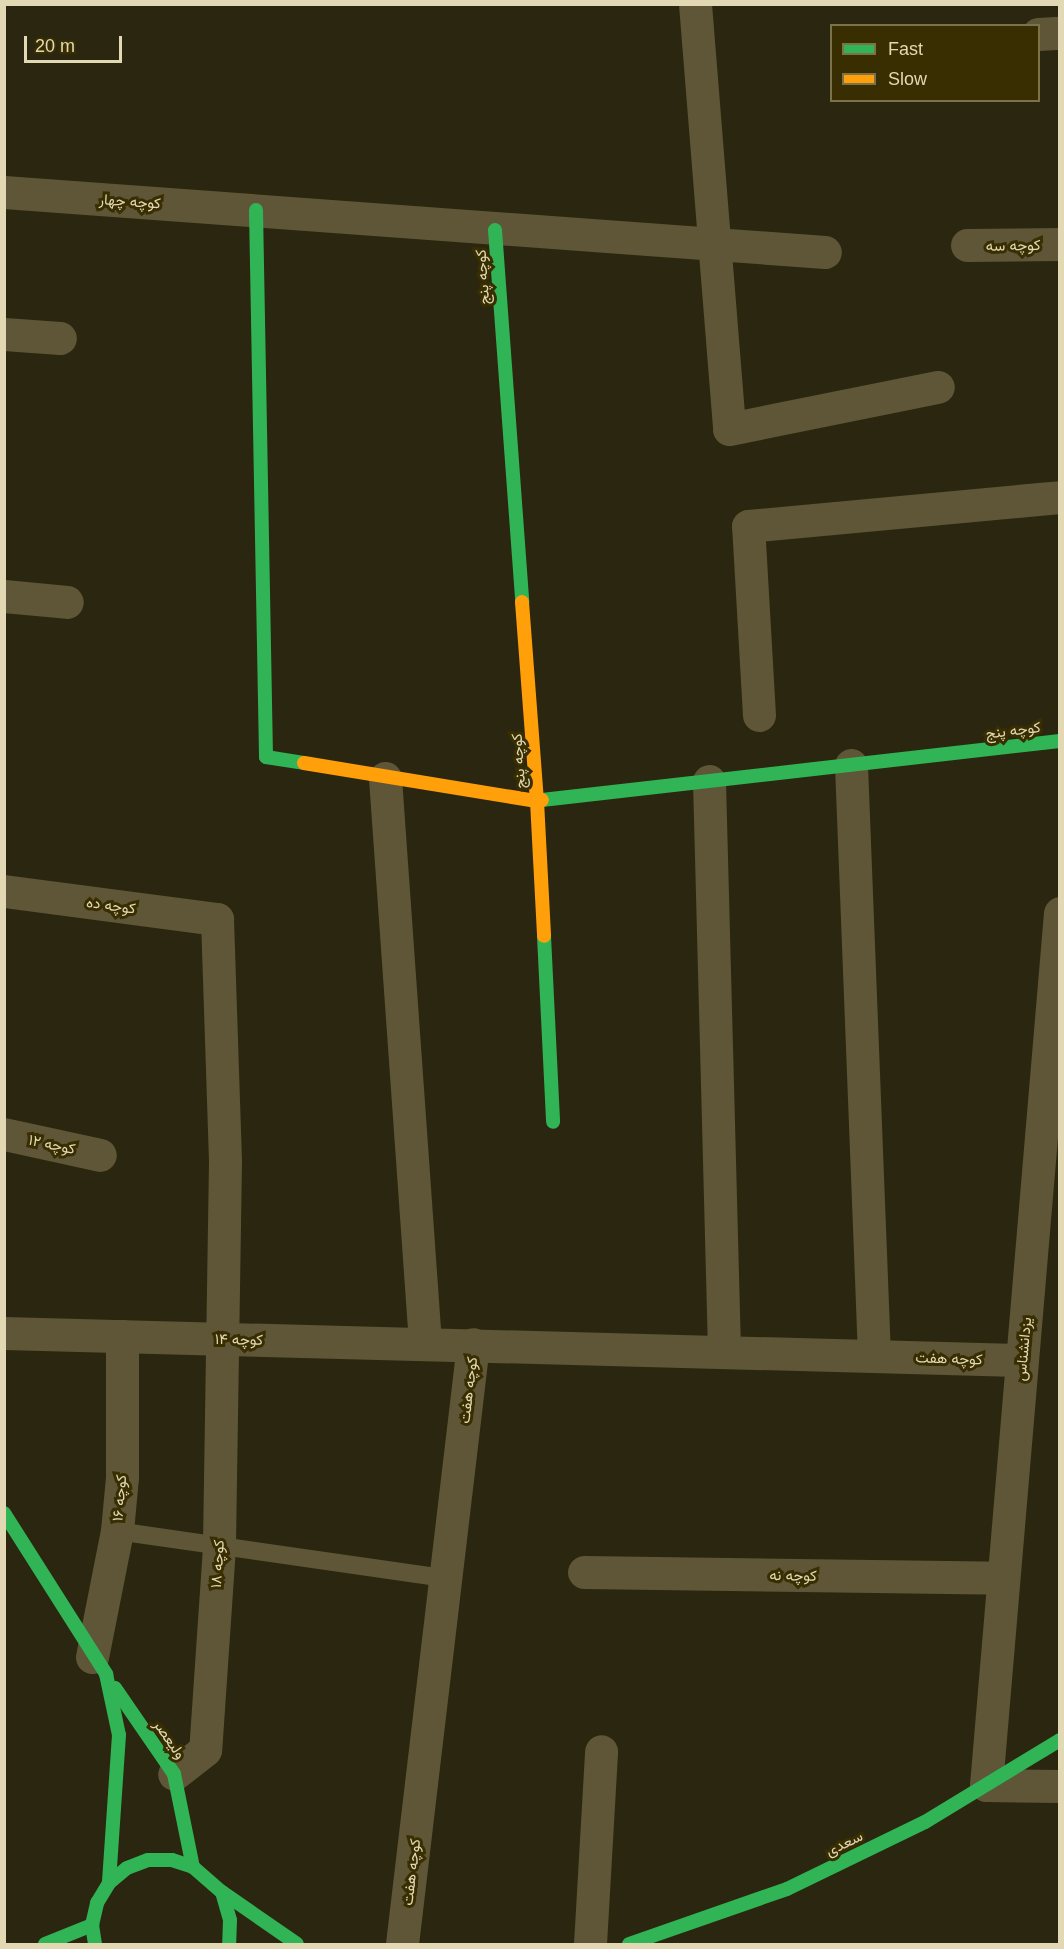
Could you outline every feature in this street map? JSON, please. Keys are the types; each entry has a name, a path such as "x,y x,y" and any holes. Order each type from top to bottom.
{"street":[{"path":"695,4 729,429 938,387"},
{"path":"1040,34 1059,33"},
{"name":"کوچه چهار","path":"4,192 495,230 825,252"},
{"path":"256,210 266,757 537,801 553,1122"},
{"name":"کوچه پنج","path":"495,230 537,801 1059,741"},
{"name":"کوچه سه","path":"967,245 1059,244"},
{"path":"4,334 60,338"},
{"path":"759,716 748,526 1059,497"},
{"path":"4,596 67,602"},
{"path":"851,765 874,1356"},
{"path":"385,778 425,1343"},
{"path":"709,781 724,1352"},
{"name":"کوچه ده","path":"4,891 217,919"},
{"name":"یزدانشناس","path":"986,1785 1059,913"},
{"name":"کوچه ۱۸","path":"174,1774 205,1750 219,1547 225,1161 217,919"},
{"name":"کوچه ۱۲","path":"4,1134 100,1155"},
{"name":"کوچه ۱۴","path":"4,1333 473,1344"},
{"name":"کوچه ۱۶","path":"99,1666 122,1477 122,1336"},
{"name":"کوچه هفت","path":"402,1944 473,1344 1022,1360"},
{"name":"ولیعصر","path":"4,1513 99,1666 174,1774 193,1867"},
{"name":"کوچه نه","path":"584,1572 1003,1578"},
{"name":"ولیعصر","path":"99,1666 119,1735 109,1883"},
{"name":"سعدی","path":"629,1944 787,1889 925,1822 1059,1740"},
{"path":"590,1944 602,1751"},
{"path":"986,1785 1059,1786"},
{"path":"83,1944 92,1925 97,1903 109,1883 127,1868 148,1860 172,1860 193,1867 222,1892 297,1944"},
{"path":"222,1892 230,1920 229,1944"},
{"path":"45,1944 92,1925"},
{"path":"92,1925 95,1944"}],"lane":[{"path":"117,1531 445,1578"}],"traffic: fast":[{"path":"256,210 266,757 304,763"},
{"path":"495,230 522,602"},
{"path":"542,800 1060,741"},
{"path":"544,936 553,1122"},
{"path":"4,1513 106,1674 119,1735 109,1883"},
{"path":"115,1688 174,1774 193,1867"},
{"path":"629,1944 787,1889 925,1822 1060,1740"},
{"path":"95,1944 92,1925 97,1903 109,1883 127,1868 148,1860 172,1860 193,1867 222,1892 230,1920 229,1944"},
{"path":"222,1892 297,1944"},
{"path":"45,1944 92,1925"}],"traffic: slow":[{"path":"522,602 537,801 542,800"},
{"path":"304,763 537,801 544,936"}]}
